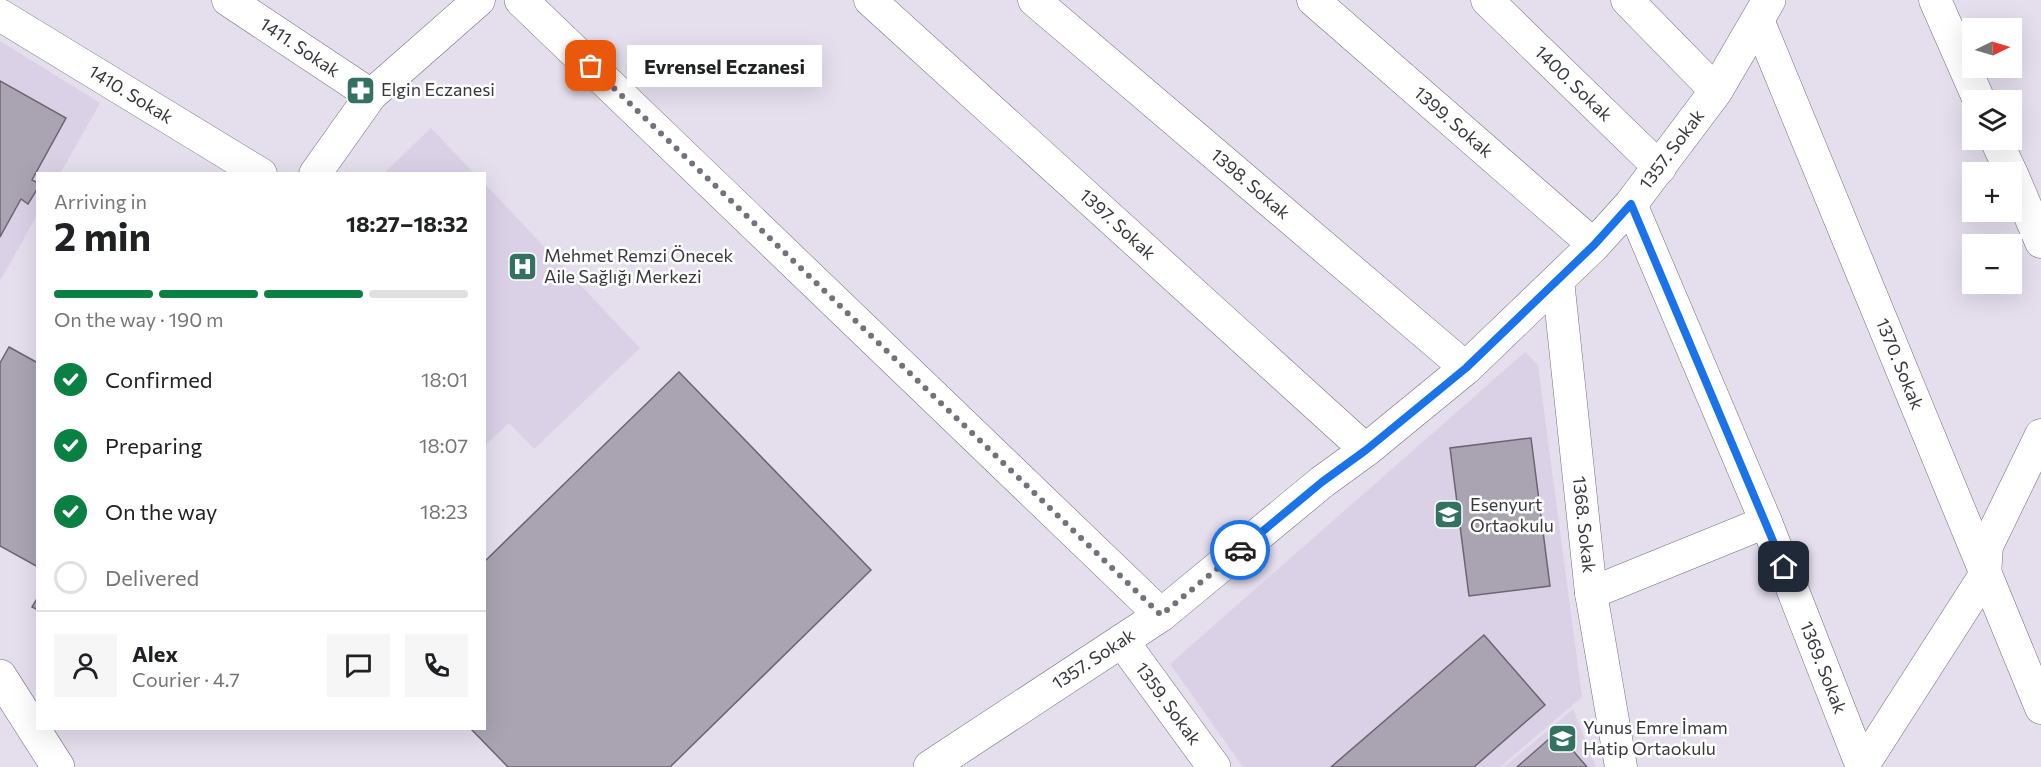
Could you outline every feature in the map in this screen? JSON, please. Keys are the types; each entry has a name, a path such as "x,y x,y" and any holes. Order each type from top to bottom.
{"street":[{"name":"1411. Sokak","path":"228,0 371,95"},
{"path":"316,172 371,95 479,0"},
{"path":"521,0 1161,615"},
{"name":"1398. Sokak","path":"1034,0 1466,368"},
{"name":"1399. Sokak","path":"1313,0 1594,245"},
{"name":"1400. Sokak","path":"1488,0 1660,168"},
{"path":"1627,0 1716,91"},
{"path":"1935,0 1975,90"},
{"name":"1397. Sokak","path":"874,1 1366,450"},
{"name":"1357. Sokak","path":"930,767 1161,615 1322,482 1366,450 1466,368 1594,245 1631,204 1716,91 1763,10"},
{"name":"1370. Sokak","path":"1763,10 1985,575 2041,708"},
{"name":"1410. Sokak","path":"0,15 258,172"},
{"path":"2022,198 2041,242"},
{"name":"1369. Sokak","path":"1631,204 1766,522 1862,767 1985,575 1987,546 2041,435"},
{"name":"1368. Sokak","path":"1558,280 1591,593 1620,767"},
{"path":"1591,593 1766,522"},
{"name":"1359. Sokak","path":"1122,640 1214,767"},
{"path":"0,676 58,767"}],"shaded area":[{"path":"0,41 100,103 61,172 36,172 36,217 0,281"},
{"path":"431,128 473,172 385,172"},
{"name":"Mehmet Remzi Önecek Aile Sağlığı Merkezi","path":"486,185 640,348 534,449 509,423 486,444"},
{"name":"Esenyurt Ortaokulu","path":"1525,352 1538,365 1582,697 1500,767 1243,767 1170,664"},
{"name":"Yunus Emre İmam Hatip Ortaokulu","path":"1573,709 1596,767 1504,767"}],"building":[{"path":"0,81 66,118 32,180 36,182 36,191 28,204 21,199 0,237"},
{"path":"9,347 36,362 36,566 0,546 0,363"},
{"path":"679,372 871,570 670,767 508,767 472,730 486,730 486,560"},
{"path":"1531,438 1550,586 1469,596 1450,448"},
{"path":"1484,635 1545,705 1474,767 1331,767"},
{"path":"1557,732 1587,767 1517,767"}],"way so far":[{"path":"591,66 1161,615 1240,550"}],"place":[{"name":"Evrensel Eczanesi","path":"591,66"},
{"name":"Elgin Eczanesi","path":"360,90"},
{"name":"Mehmet Remzi Önecek Aile Sağlığı Merkezi","path":"523,266"},
{"name":"Esenyurt Ortaokulu","path":"1449,515"},
{"name":"Yunus Emre İmam Hatip Ortaokulu","path":"1562,738"}],"route":[{"path":"1240,550 1466,368 1594,245 1631,204 1784,567"}]}
